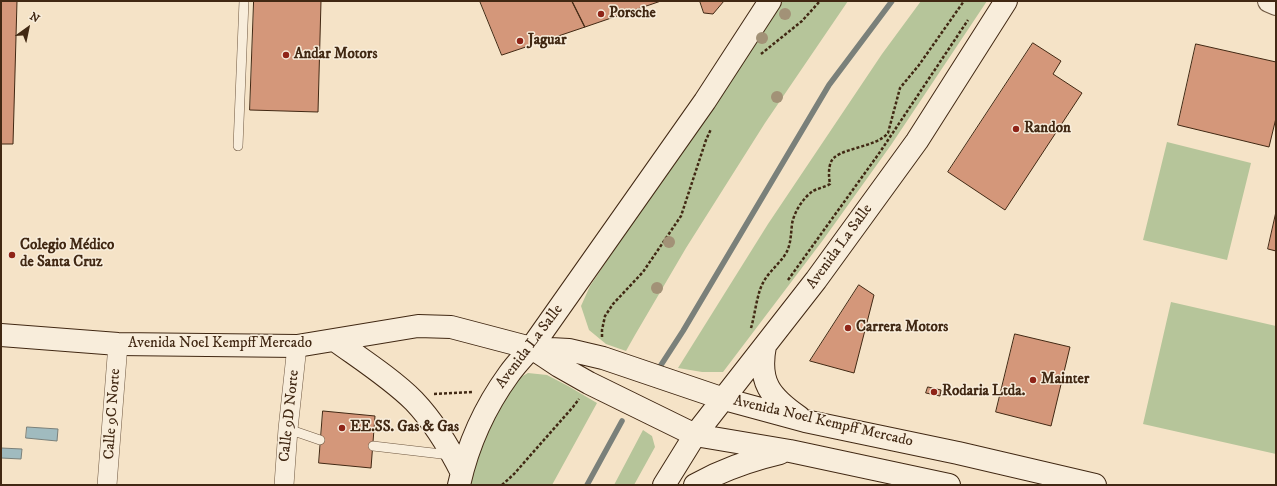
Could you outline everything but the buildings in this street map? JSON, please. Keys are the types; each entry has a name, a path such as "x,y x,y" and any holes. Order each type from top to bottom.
{"main road":[{"name":"Avenida La Salle","path":"458,471 479,422 492,399 510,372 531,348 705,101 770,1"},
{"name":"Avenida La Salle","path":"664,485 695,435 816,280 917,141 1006,1"},
{"path":"1269,1 1276,4"},
{"name":"Avenida Noel Kempff Mercado","path":"1,334 118,344 297,346 336,341 418,326 451,327 531,348 569,350 605,359 724,399 805,421 958,453 1095,485"},
{"path":"336,341 381,374 413,401 442,436 458,471"},
{"path":"765,346 762,364 763,375 771,392 784,407 805,421"},
{"name":"Avenida Noel Kempff Mercado","path":"531,348 593,385 695,435 790,451 895,479 949,485"},
{"path":"695,485 718,473 742,464 790,451"}],"street":[{"name":"Calle 9C Norte","path":"107,485 118,344"},
{"name":"Calle 9D Norte","path":"284,485 288,429 297,346"}],"lane":[{"path":"238,146 244,1"},
{"path":"288,429 320,440"},
{"path":"373,446 458,471"}],"path":[{"path":"756,57 802,22 820,1"},
{"path":"755,323 751,328 761,286 788,250 794,216 803,200 814,190 830,184 830,163 834,158 847,151 870,145 884,139 888,133 900,88 919,65 964,1"},
{"path":"785,284 880,152 968,19"},
{"path":"605,359 602,330 605,316 643,272 681,216 706,140 713,126"},
{"path":"502,485 514,474 593,385"},
{"path":"413,401 423,395 466,392 480,392 492,399"}],"green space":[{"path":"779,1 848,1 765,123 686,248 626,351 606,344 589,330 581,306 590,286"},
{"path":"921,1 987,1 891,145 823,240 723,372 702,372 678,368 768,224 882,54"},
{"path":"1167,142 1251,163 1227,260 1143,240"},
{"path":"1171,302 1276,326 1276,454 1143,424"},
{"path":"528,373 547,375 597,403 552,485 471,485 480,446 514,381"},
{"path":"643,430 652,436 655,447 634,485 614,485"}],"water":[{"path":"27,427 58,429 57,441 26,438"},
{"path":"1,448 22,449 21,459 1,458"}],"waterway":[{"path":"661,365 683,331 829,85 892,1"},
{"path":"587,485 622,421"}],"place":[{"name":"Porsche","path":"601,14"},
{"name":"Jaguar","path":"520,41"},
{"name":"Andar Motors","path":"286,55"},
{"name":"Randon","path":"1016,129"},
{"name":"Colegio Médico de Santa Cruz","path":"12,255"},
{"name":"Carrera Motors","path":"848,328"},
{"name":"Mainter","path":"1033,380"},
{"name":"Rodaria Ltda.","path":"934,392"},
{"name":"EE.SS. Gas & Gas","path":"342,428"}]}
